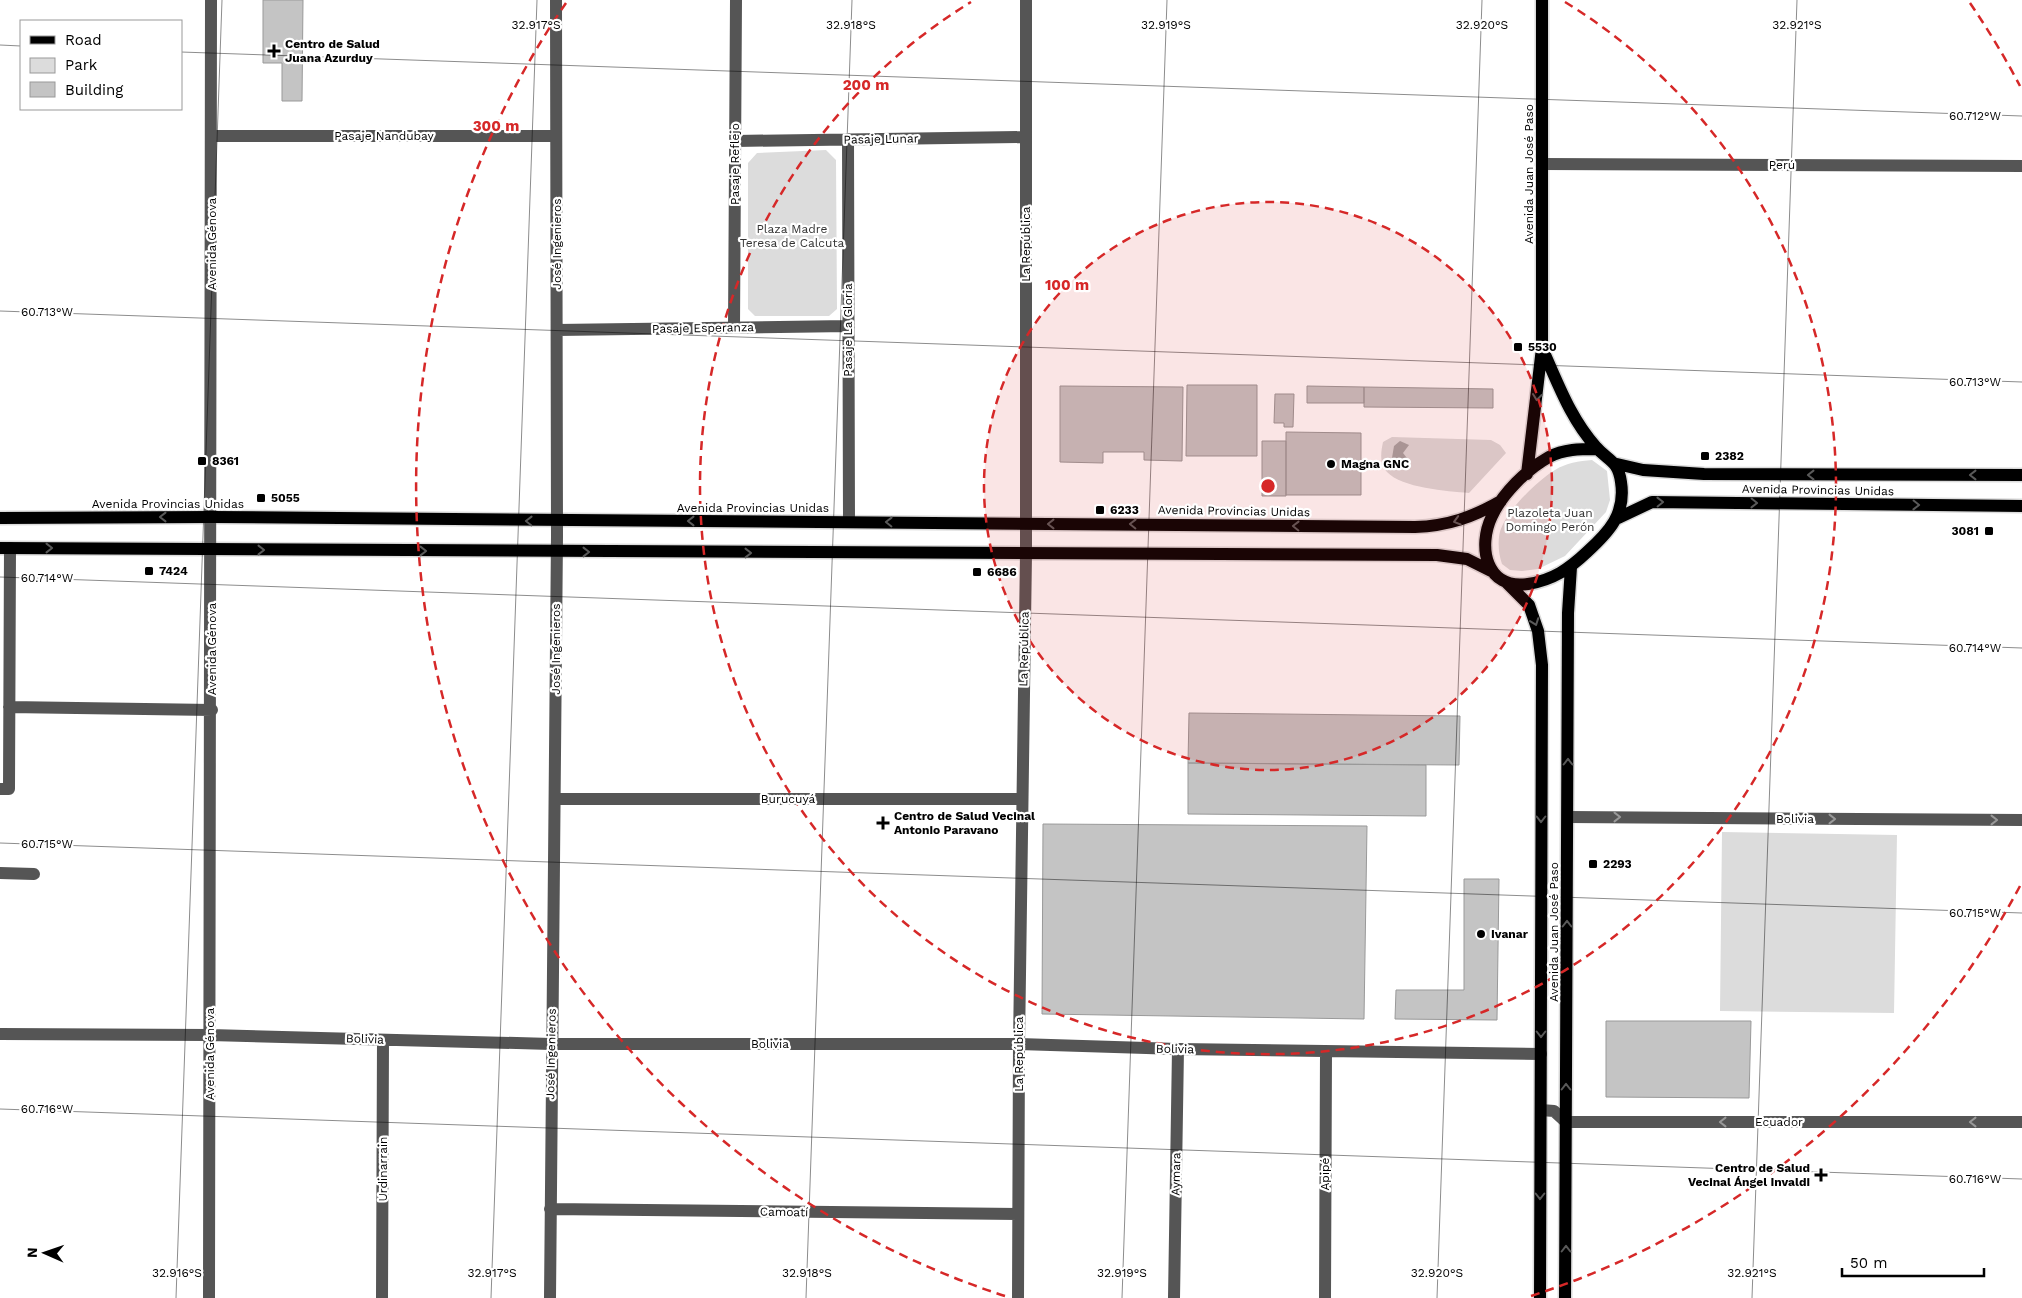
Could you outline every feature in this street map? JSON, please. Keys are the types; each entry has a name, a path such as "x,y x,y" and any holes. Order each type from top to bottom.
{"main road":[{"name":"Avenida Juan José Paso","path":"1527,474 1542,348 1542,0"},
{"name":"Avenida Juan José Paso","path":"1542,348 1572,416 1597,449"},
{"path":"5,548 1437,556 1467,559 1491,571 1507,583 1524,584 1541,582 1557,576 1571,567 1618,518 1622,500 1622,482 1617,464 1597,449 1572,449 1549,457 1527,474 1501,501 1491,516 1486,534 1486,553 1491,571"},
{"name":"Avenida Provincias Unidas","path":"1617,464 1643,470 1704,474 2022,475"},
{"name":"Avenida Provincias Unidas","path":"0,518 212,517 1440,526 1472,517 1501,501"},
{"name":"Avenida Provincias Unidas","path":"1618,518 1652,502 2022,506"},
{"name":"Avenida Juan José Paso","path":"1566,1298 1568,613 1571,567"},
{"name":"Avenida Juan José Paso","path":"1507,583 1529,605 1538,631 1542,665 1540,1298"}],"street":[{"name":"Avenida Génova","path":"210,1298 212,710 211,0"},
{"name":"José Ingenieros","path":"550,1298 557,521 556,0"},
{"name":"Pasaje Reflejo","path":"734,327 736,0"},
{"name":"La República","path":"1018,1298 1019,1044 1026,554 1026,0"},
{"name":"Pasaje Nandubay","path":"212,136 556,136"},
{"name":"Pasaje Lunar","path":"736,140 1026,137"},
{"name":"Pasaje La Gloria","path":"848,139 849,521"},
{"name":"Perú","path":"1542,164 2022,166"},
{"name":"Pasaje Esperanza","path":"557,330 848,326"},
{"path":"0,789 9,789 5,548"},
{"path":"9,707 212,710"},
{"name":"Burucuyá","path":"555,799 1022,799"},
{"name":"Bolivia","path":"1568,817 2022,820"},
{"path":"0,873 34,874"},
{"name":"Bolivia","path":"0,1034 210,1035 551,1044 1019,1044 1178,1049 1541,1054"},
{"name":"Urdinarrain","path":"382,1298 383,1040"},
{"name":"Aymara","path":"1174,1298 1178,1049"},
{"name":"Apipé","path":"1325,1298 1326,1051"},
{"path":"1541,1110 1554,1110 1566,1122"},
{"name":"Ecuador","path":"1566,1122 2022,1122"},
{"name":"Camoatí","path":"550,1209 1018,1214"}],"green space":[{"name":"Plaza Madre Teresa de Calcuta","path":"826,150 836,160 837,309 829,316 755,316 748,309 748,163 757,153"},
{"path":"1392,437 1491,440 1500,445 1506,453 1469,493 1437,490 1403,482 1384,469 1381,457 1383,442"},
{"name":"Plazoleta Juan Domingo Perón","path":"1592,460 1607,471 1610,500 1606,512 1565,556 1538,569 1510,570 1502,564 1499,554 1501,528 1521,499 1539,482 1559,468 1573,463"},
{"path":"1722,832 1897,835 1894,1013 1720,1011"}],"shaded area":[{"path":"1400,441 1409,445 1403,453 1410,462 1409,467 1403,469 1397,468 1392,458 1394,446"}],"building":[{"path":"263,0 303,0 302,101 282,101 282,63 263,63"},
{"path":"1187,385 1257,385 1257,456 1186,456"},
{"path":"1060,386 1183,387 1182,461 1144,460 1144,452 1103,452 1103,463 1060,462"},
{"path":"1307,386 1364,387 1364,403 1307,403"},
{"path":"1364,387 1493,389 1493,408 1364,407"},
{"path":"1275,394 1294,394 1293,427 1284,427 1284,423 1274,423"},
{"path":"1286,432 1361,433 1361,495 1286,495"},
{"path":"1262,441 1286,441 1286,496 1262,496"},
{"path":"1189,713 1460,716 1459,765 1188,763"},
{"path":"1188,763 1426,765 1426,816 1188,814"},
{"path":"1043,824 1367,826 1364,1019 1042,1014"},
{"name":"Ivanar","path":"1464,879 1499,879 1497,1020 1395,1019 1396,990 1464,990"},
{"path":"1606,1021 1751,1021 1749,1098 1606,1097"}],"place":[{"name":"Centro de Salud Juana Azurduy","path":"274,51"},
{"name":"5530","path":"1518,347"},
{"name":"2382","path":"1705,456"},
{"name":"8361","path":"202,461"},
{"name":"Magna GNC","path":"1331,464"},
{"name":"5055","path":"261,498"},
{"name":"6233","path":"1100,510"},
{"name":"3081","path":"1989,531"},
{"name":"7424","path":"149,571"},
{"name":"6686","path":"977,572"},
{"name":"Centro de Salud Vecinal Antonio Paravano","path":"883,823"},
{"name":"2293","path":"1593,864"},
{"name":"Ivanar","path":"1481,934"},
{"name":"Centro de Salud Vecinal Ángel Invaldi","path":"1821,1175"}]}
